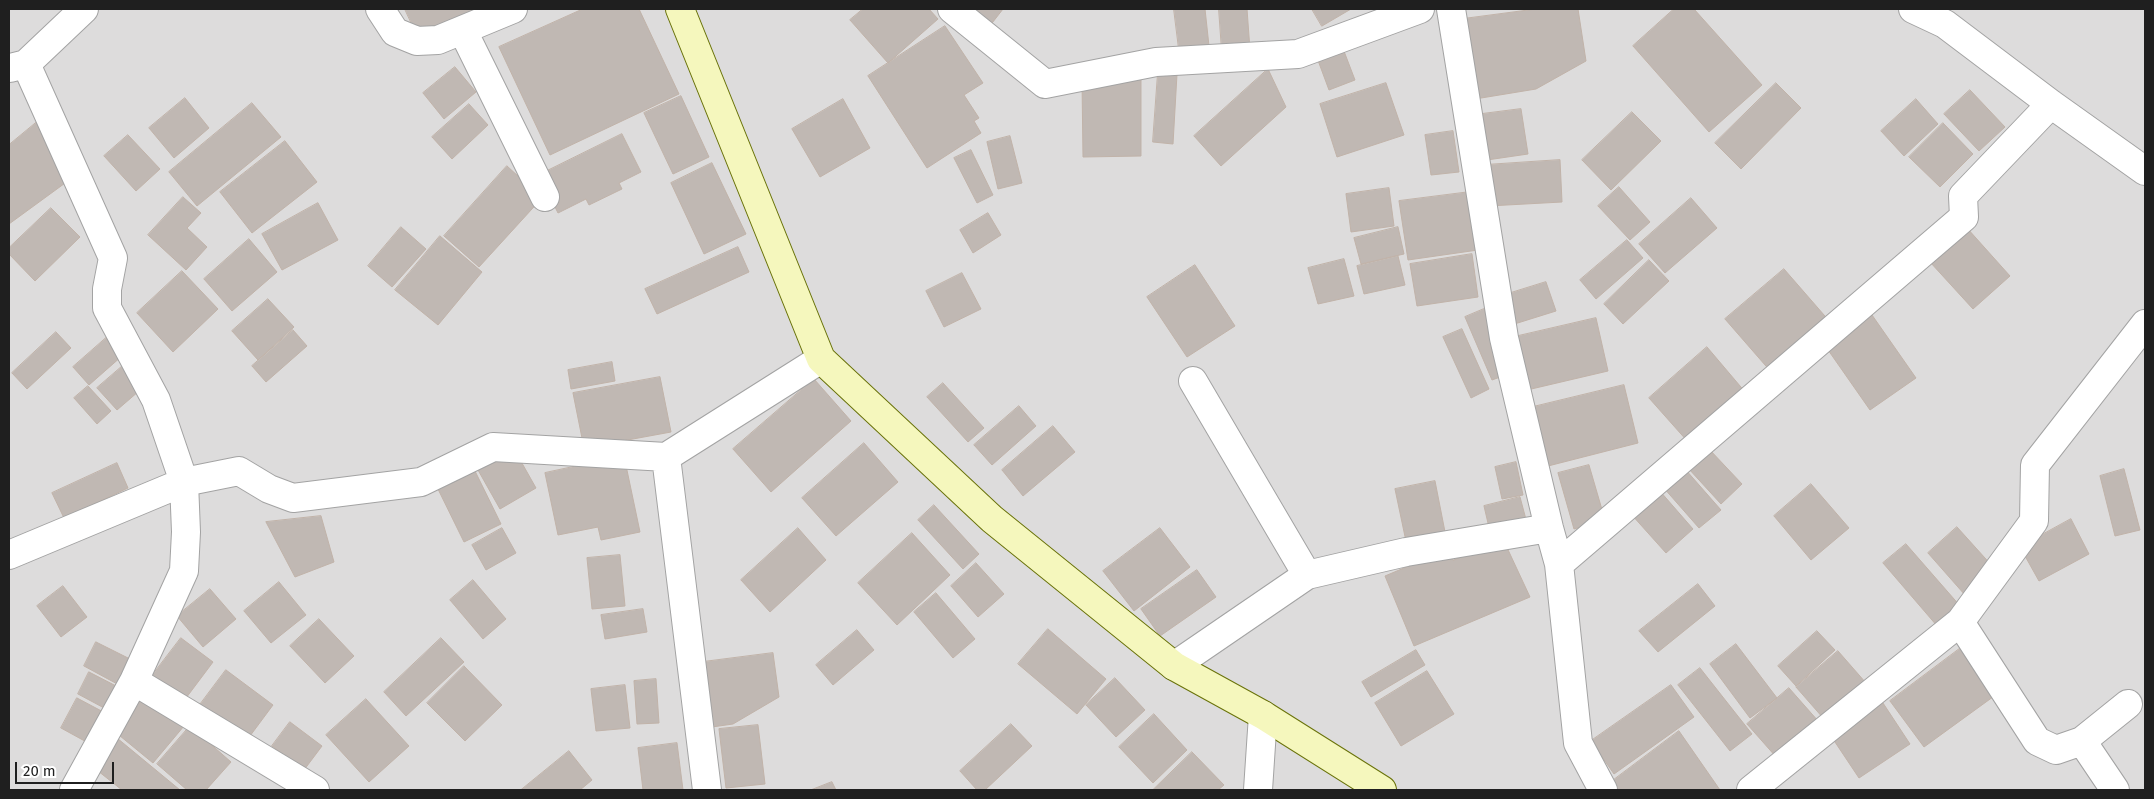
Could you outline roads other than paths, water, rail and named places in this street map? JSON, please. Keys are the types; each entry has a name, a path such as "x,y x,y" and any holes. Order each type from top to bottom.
{"main road":[{"path":"680,9 821,360 992,519 1174,666 1263,715 1382,790"}],"street":[{"path":"74,790 134,681 184,571 186,532 184,482 156,400 107,308 107,289 113,258 18,66 84,9"},
{"path":"380,9 395,32 418,41 438,40 513,9"},
{"path":"952,9 1045,84 1156,62 1298,54 1420,9"},
{"path":"1451,9 1504,338 1548,528 1559,564 1578,743 1603,790"},
{"path":"1913,9 1945,16 2051,104 2145,171"},
{"path":"463,31 545,197"},
{"path":"1559,564 1964,217 1963,196 2051,104"},
{"path":"1751,790 1960,622 2034,521 2035,464 2145,324"},
{"path":"9,555 184,482 239,471 269,489 293,498 421,482 493,446 666,457 821,360"},
{"path":"1193,381 1307,575"},
{"path":"666,457 707,790"},
{"path":"1174,666 1307,575 1406,552 1548,528"},
{"path":"1960,622 2037,741 2056,750 2082,741 2128,704"},
{"path":"134,681 315,790"},
{"path":"1258,790 1263,715"},
{"path":"2082,741 2115,790"}]}
